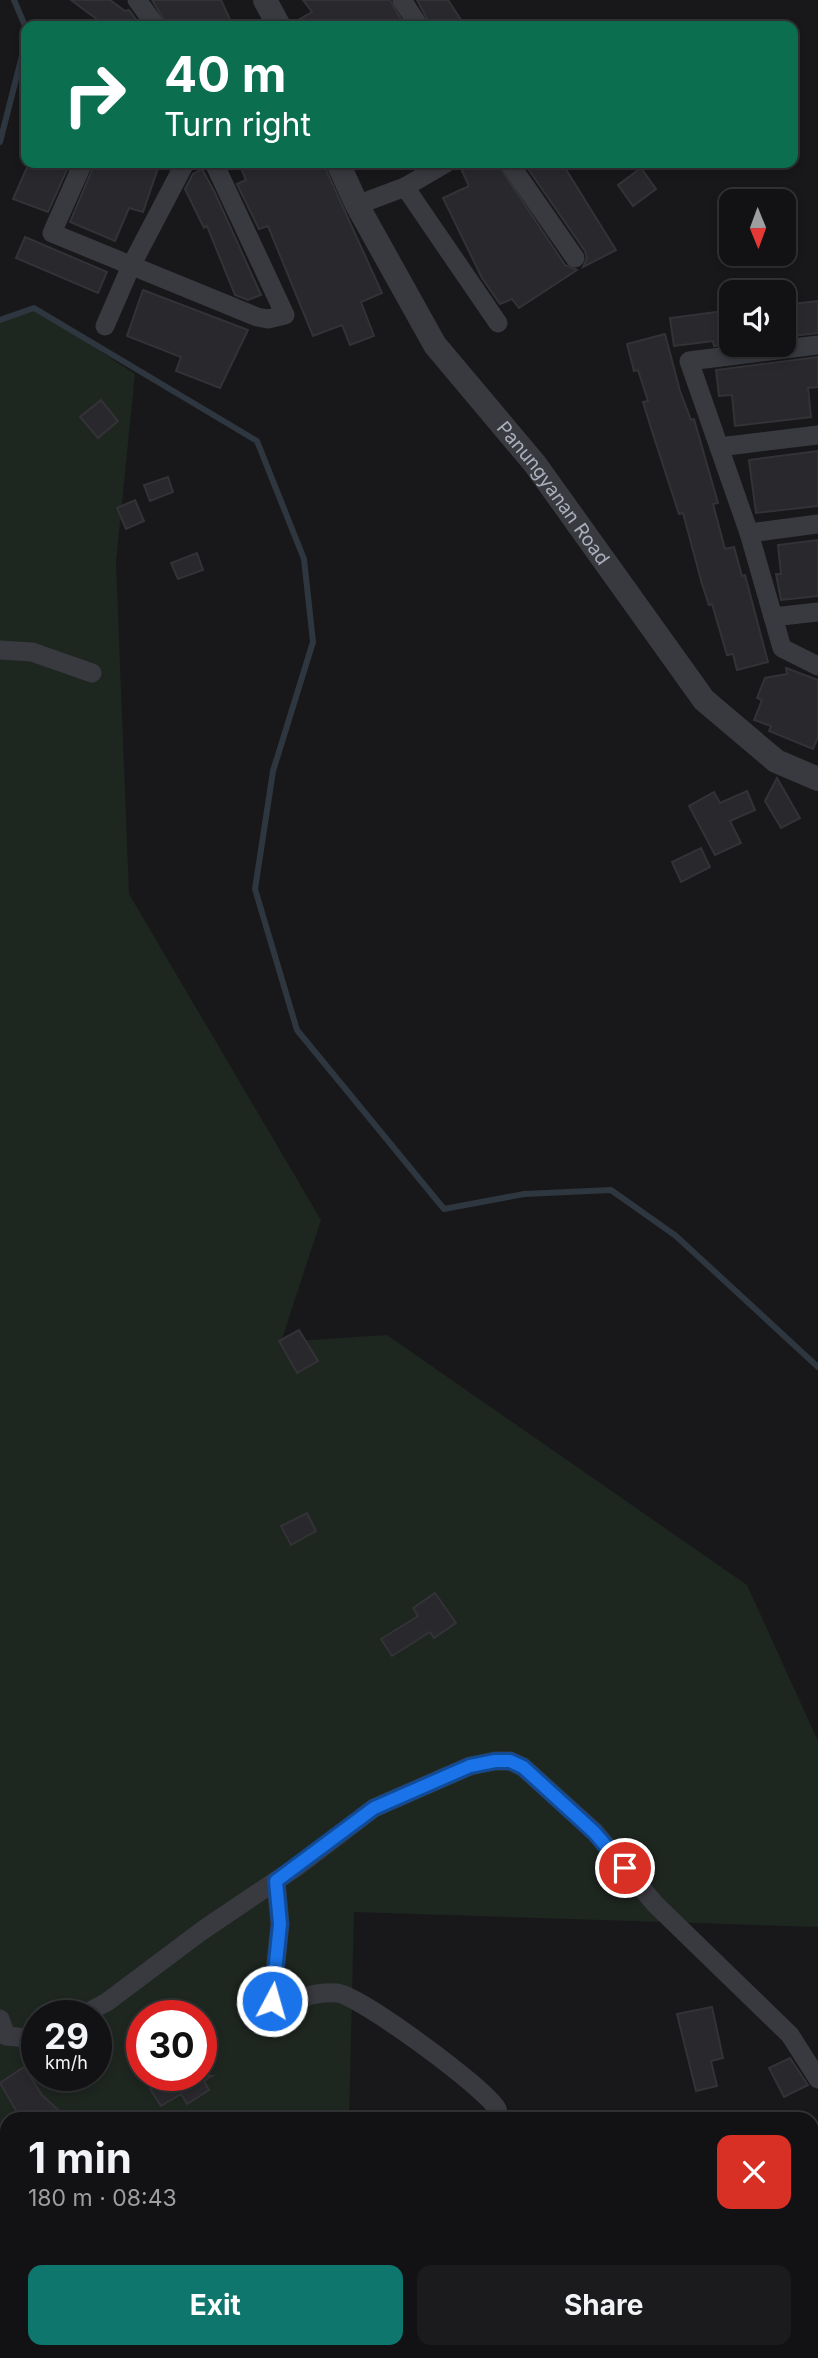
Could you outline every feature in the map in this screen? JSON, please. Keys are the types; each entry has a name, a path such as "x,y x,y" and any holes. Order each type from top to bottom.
{"street":[{"path":"137,0 152,21"},
{"path":"265,0 276,21"},
{"path":"402,0 416,21"},
{"path":"81,168 52,233 257,317 268,319 285,315 216,168"},
{"path":"105,326 131,266 182,168"},
{"name":"Panungyanan Road","path":"340,168 357,205 435,345 534,464 704,700 776,761 818,779"},
{"path":"357,205 405,187 437,168"},
{"path":"512,168 575,258"},
{"path":"405,187 498,323"},
{"path":"818,345 689,361 749,533 782,648 818,666"},
{"path":"719,447 818,435"},
{"path":"749,533 818,524"},
{"path":"773,617 818,612"},
{"path":"0,650 32,652 92,673"},
{"path":"110,2000 374,1808 470,1766 510,1761 523,1767 594,1832 655,1905 790,2035 818,2079"},
{"path":"276,1881 280,1924 272,2004 279,2007 300,1997 340,1993 376,2011 477,2089 498,2112"},
{"path":"0,2019 6,2036 21,2037"}],"shaded area":[{"path":"34,308 135,374 116,562 129,894 321,1220 281,1342 387,1335 747,1585 818,1741 818,1927 354,1912 349,2112 0,2112 0,320"}],"building":[{"path":"71,0 110,0 125,11 129,10 137,21 99,21"},
{"path":"152,0 221,0 231,21 165,21"},
{"path":"303,0 390,0 402,21 296,21 312,12"},
{"path":"417,0 448,0 462,21 428,21"},
{"path":"27,168 68,168 48,212 13,199"},
{"path":"93,168 158,168 143,212 129,208 115,241 70,222"},
{"path":"241,168 325,168 382,293 361,302 374,336 350,345 342,325 313,336 268,226 259,229 237,184 246,180"},
{"path":"467,168 500,168 565,265 577,270 519,308 512,299 500,304 482,278 443,198 469,186 462,171"},
{"path":"527,168 565,168 616,250 583,267 587,258 585,251"},
{"path":"641,168 656,189 633,206 618,185"},
{"path":"202,169 261,295 248,300 235,295 207,226 204,228 185,189 193,174"},
{"path":"25,237 107,272 98,293 16,258"},
{"path":"143,290 248,330 220,388 176,371 181,357 127,336"},
{"path":"818,301 818,333 796,336 796,304"},
{"path":"719,312 719,345 714,346 713,341 674,346 670,318"},
{"path":"665,334 680,391 691,420 694,419 718,503 713,504 725,549 734,547 742,576 745,575 768,662 737,670 733,654 727,655 712,604 709,605 702,584 683,513 679,514 651,428 643,402 648,401 638,370 634,371 627,344"},
{"path":"818,357 818,387 808,388 811,417 735,426 732,395 719,396 716,370"},
{"path":"101,400 118,421 98,438 80,417"},
{"path":"818,451 818,506 756,513 749,460"},
{"path":"168,477 173,492 150,501 144,485"},
{"path":"135,500 144,521 126,529 117,508"},
{"path":"818,540 818,596 781,600 776,574 781,574 778,545"},
{"path":"197,553 203,570 178,579 171,563"},
{"path":"786,668 818,680 818,737 813,749 769,731 771,726 754,720 762,700 757,698 765,678 787,674"},
{"path":"777,778 800,818 781,828 765,801"},
{"path":"747,791 755,810 730,821 741,843 715,855 689,806 714,792 720,803"},
{"path":"701,848 710,867 681,882 672,862"},
{"path":"299,1330 318,1361 297,1373 279,1341"},
{"path":"307,1513 316,1531 291,1545 281,1526"},
{"path":"435,1593 456,1623 434,1638 430,1632 392,1656 381,1639 418,1616 413,1608"},
{"path":"712,2007 723,2058 711,2061 717,2086 696,2091 677,2014"},
{"path":"790,2058 808,2085 784,2097 769,2068"},
{"path":"21,2069 21,2091 39,2091 60,2112 17,2112 0,2083"},
{"path":"151,2091 207,2091 187,2104 181,2094 161,2106"}],"waterway":[{"path":"14,0 23,21"},
{"path":"0,142 21,60"},
{"path":"0,320 34,308 257,441 304,559 313,642 273,771 255,889 297,1030 444,1209 524,1194 611,1190 676,1236 818,1367"}],"route":[{"path":"272,2001 280,1924 276,1881 374,1808 470,1766 510,1761 523,1767 594,1832 625,1868"}]}
